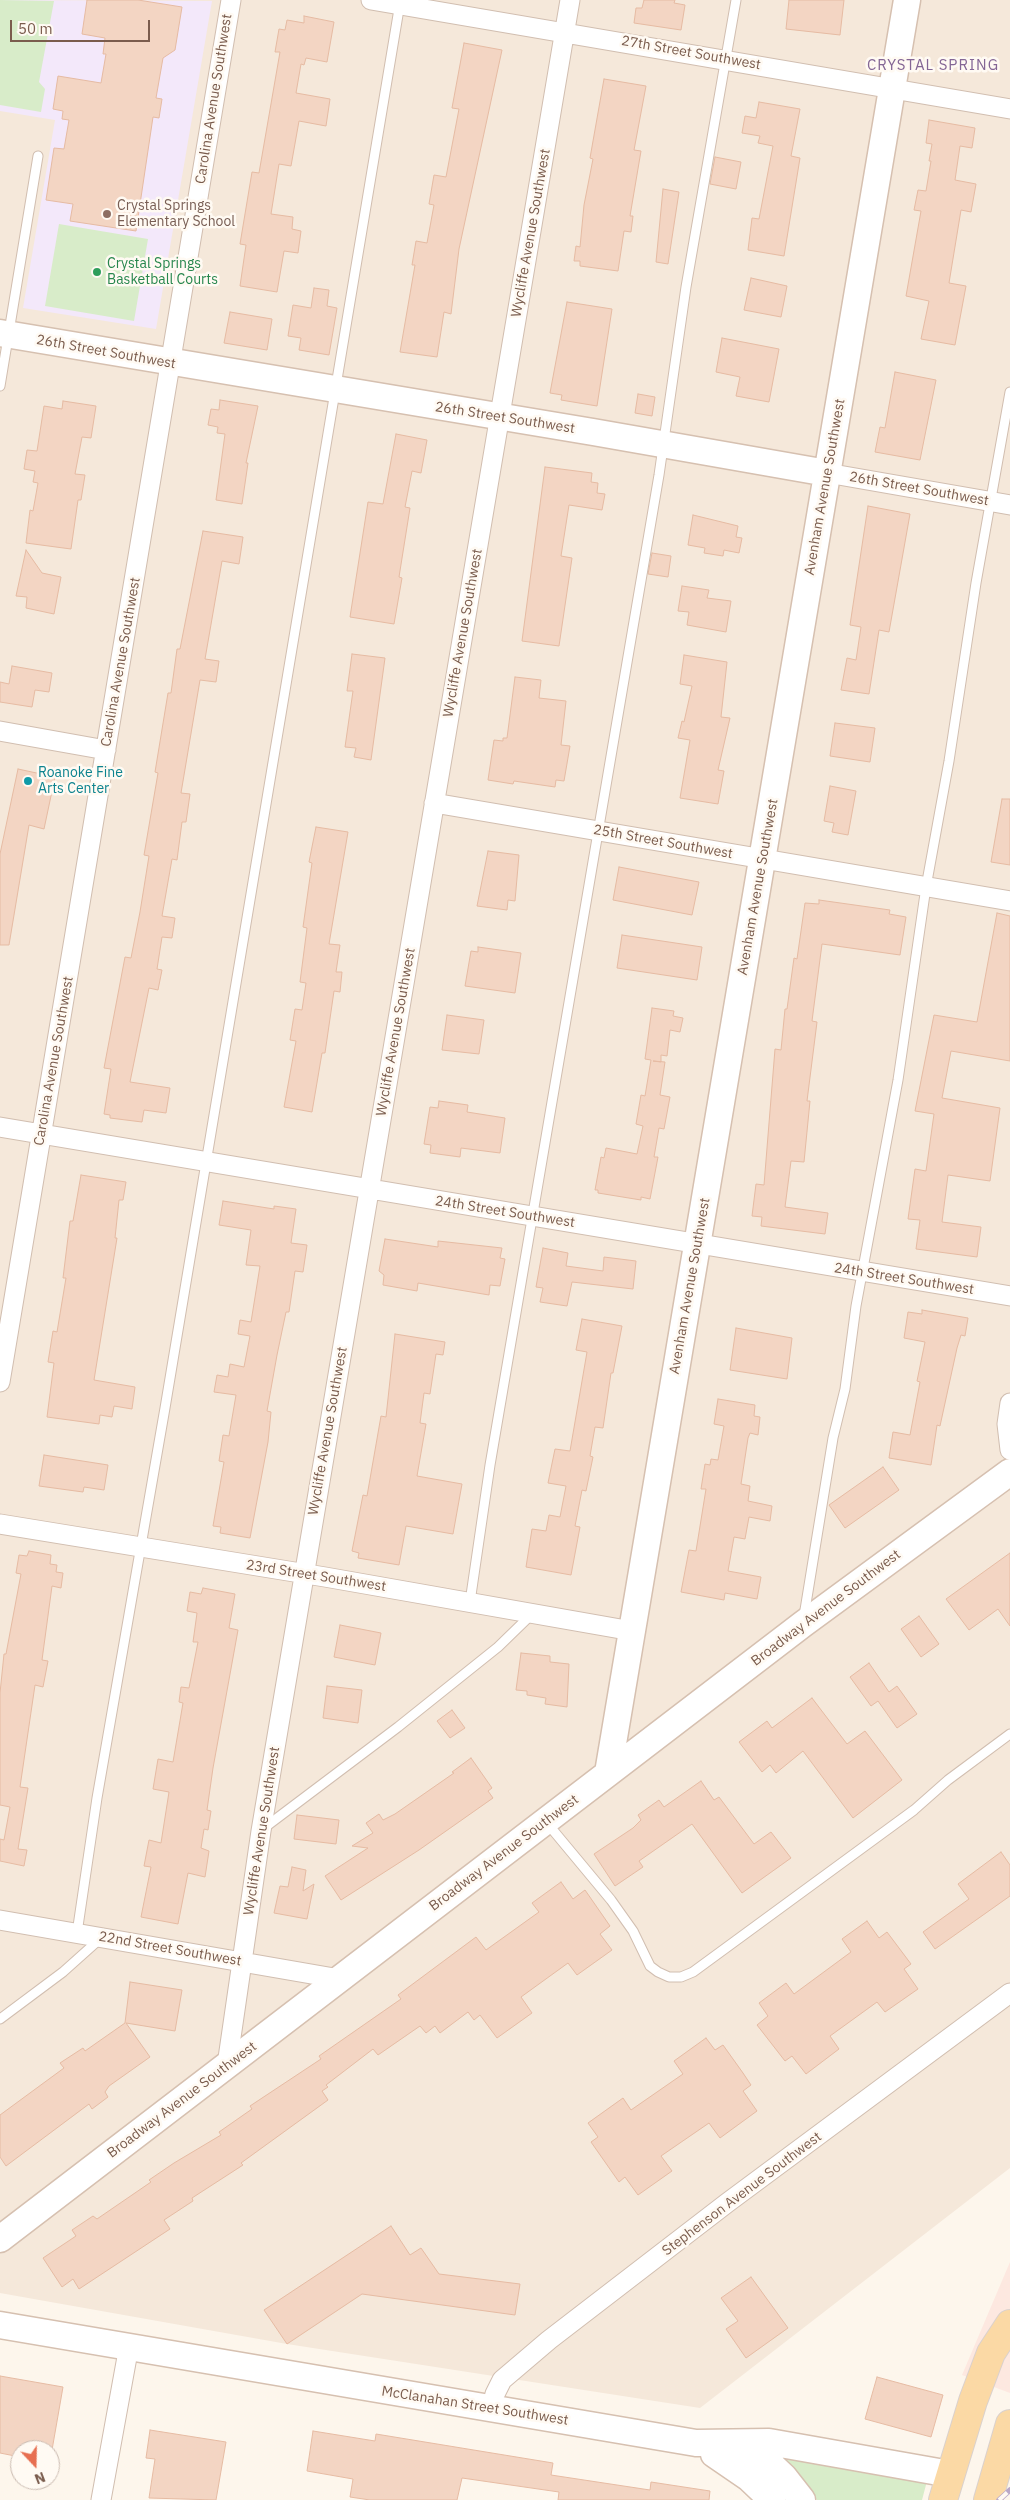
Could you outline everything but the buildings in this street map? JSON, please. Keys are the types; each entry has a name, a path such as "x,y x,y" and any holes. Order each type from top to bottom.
{"main road":[{"path":"943,2500 991,2353 1010,2324"},
{"path":"988,2500 1010,2424"}],"street":[{"name":"Carolina Avenue Southwest","path":"0,1382 231,0"},
{"name":"27th Street Southwest","path":"372,0 400,2 1010,109"},
{"name":"Wycliffe Avenue Southwest","path":"227,2065 261,1831 570,0"},
{"name":"Avenham Avenue Southwest","path":"608,1773 907,0"},
{"name":"26th Street Southwest","path":"5,334 664,444 1010,505"},
{"path":"0,731 106,750"},
{"name":"25th Street Southwest","path":"434,803 1010,901"},
{"name":"24th Street Southwest","path":"0,1127 204,1163 1010,1296"},
{"path":"1010,1404 1006,1424 1010,1450"},
{"name":"Broadway Avenue Southwest","path":"0,2239 803,1624 1010,1472"},
{"name":"23rd Street Southwest","path":"0,1524 470,1602 632,1631"},
{"name":"22nd Street Southwest","path":"0,1920 340,1979"},
{"name":"Stephenson Avenue Southwest","path":"491,2410 494,2394 502,2380 549,2340 727,2203 1010,1993"},
{"name":"McClanahan Street Southwest","path":"0,2325 491,2410 696,2443 769,2442 950,2474"},
{"path":"101,2500 129,2346"},
{"path":"696,2443 739,2470 772,2500"},
{"path":"696,2443 766,2460 802,2500"}],"lane":[{"path":"470,1602 490,1465 534,1217 664,444 686,287 736,0"},
{"path":"77,1933 204,1163 400,2"},
{"path":"0,386 5,334 38,156"},
{"path":"803,1624 833,1438 845,1389 863,1272 898,1080 926,887 949,761 1010,392"},
{"path":"261,1831 421,1709 498,1647 533,1613"},
{"path":"546,1821 611,1900 633,1932 650,1966 669,1977 681,1977 693,1972 914,1810 948,1780 1010,1734"},
{"path":"0,2019 63,1972 103,1937"}],"shaded area":[{"path":"0,0 1010,0 1010,2168 700,2408 287,2344 0,2293"},
{"name":"Crystal Springs Elementary School","path":"0,0 212,1 156,329 23,308 55,120 0,111"},
{"path":"1010,2262 1010,2393 962,2375"}],"green space":[{"path":"0,0 54,1 39,82 45,89 41,112 0,105"},
{"name":"Crystal Springs Basketball Courts","path":"59,224 148,239 134,321 45,306"},
{"path":"783,2457 927,2481 922,2500 817,2500"}],"railway":[{"path":"999,2500 1010,2490"}],"place":[{"name":"Crystal Springs Elementary School","path":"107,214"},
{"name":"Crystal Springs Basketball Courts","path":"97,272"},
{"name":"Roanoke Fine Arts Center","path":"28,781"}],"district":[{"name":"CRYSTAL SPRING","path":"933,66"}]}
